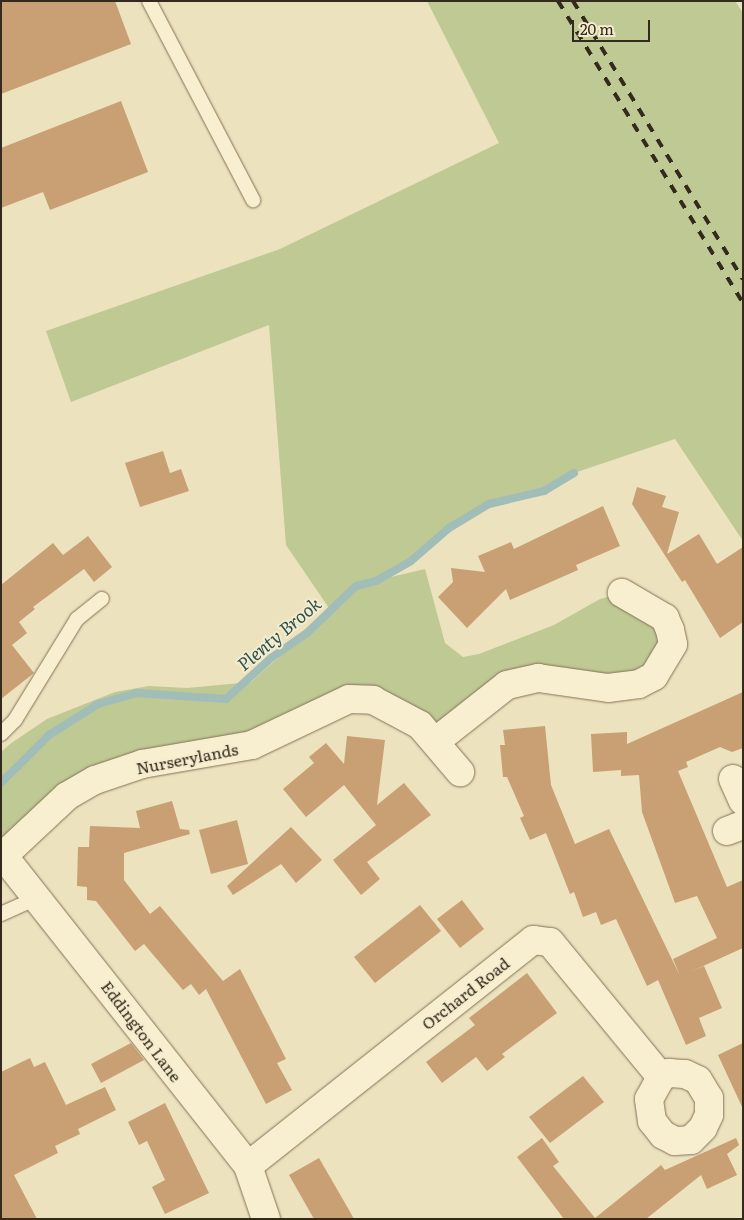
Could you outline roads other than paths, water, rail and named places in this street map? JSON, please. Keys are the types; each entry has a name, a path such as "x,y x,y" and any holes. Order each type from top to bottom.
{"street":[{"path":"436,741 507,685 538,678 608,688 639,684 654,676 673,644 670,630 664,618 622,593"},
{"name":"Nurserylands","path":"2,854 67,796 95,780 142,764 252,745 349,699 373,700 395,709 420,725 436,741 460,772"},
{"name":"Eddington Lane","path":"2,854 38,897 248,1166 266,1219"},
{"name":"Orchard Road","path":"248,1166 533,940 550,942 660,1077"}],"lane":[{"path":"149,1 253,200"},
{"path":"1,734 15,720 77,619 102,599"},
{"path":"1,914 38,897"}],"waterway":[{"name":"Plenty Brook","path":"1,783 49,735 98,704 137,693 226,699 271,658 307,633 356,586 376,581 411,561 449,528 489,504 544,491 574,473"}],"railway":[{"path":"558,1 743,303"},
{"path":"573,1 743,279"}]}
